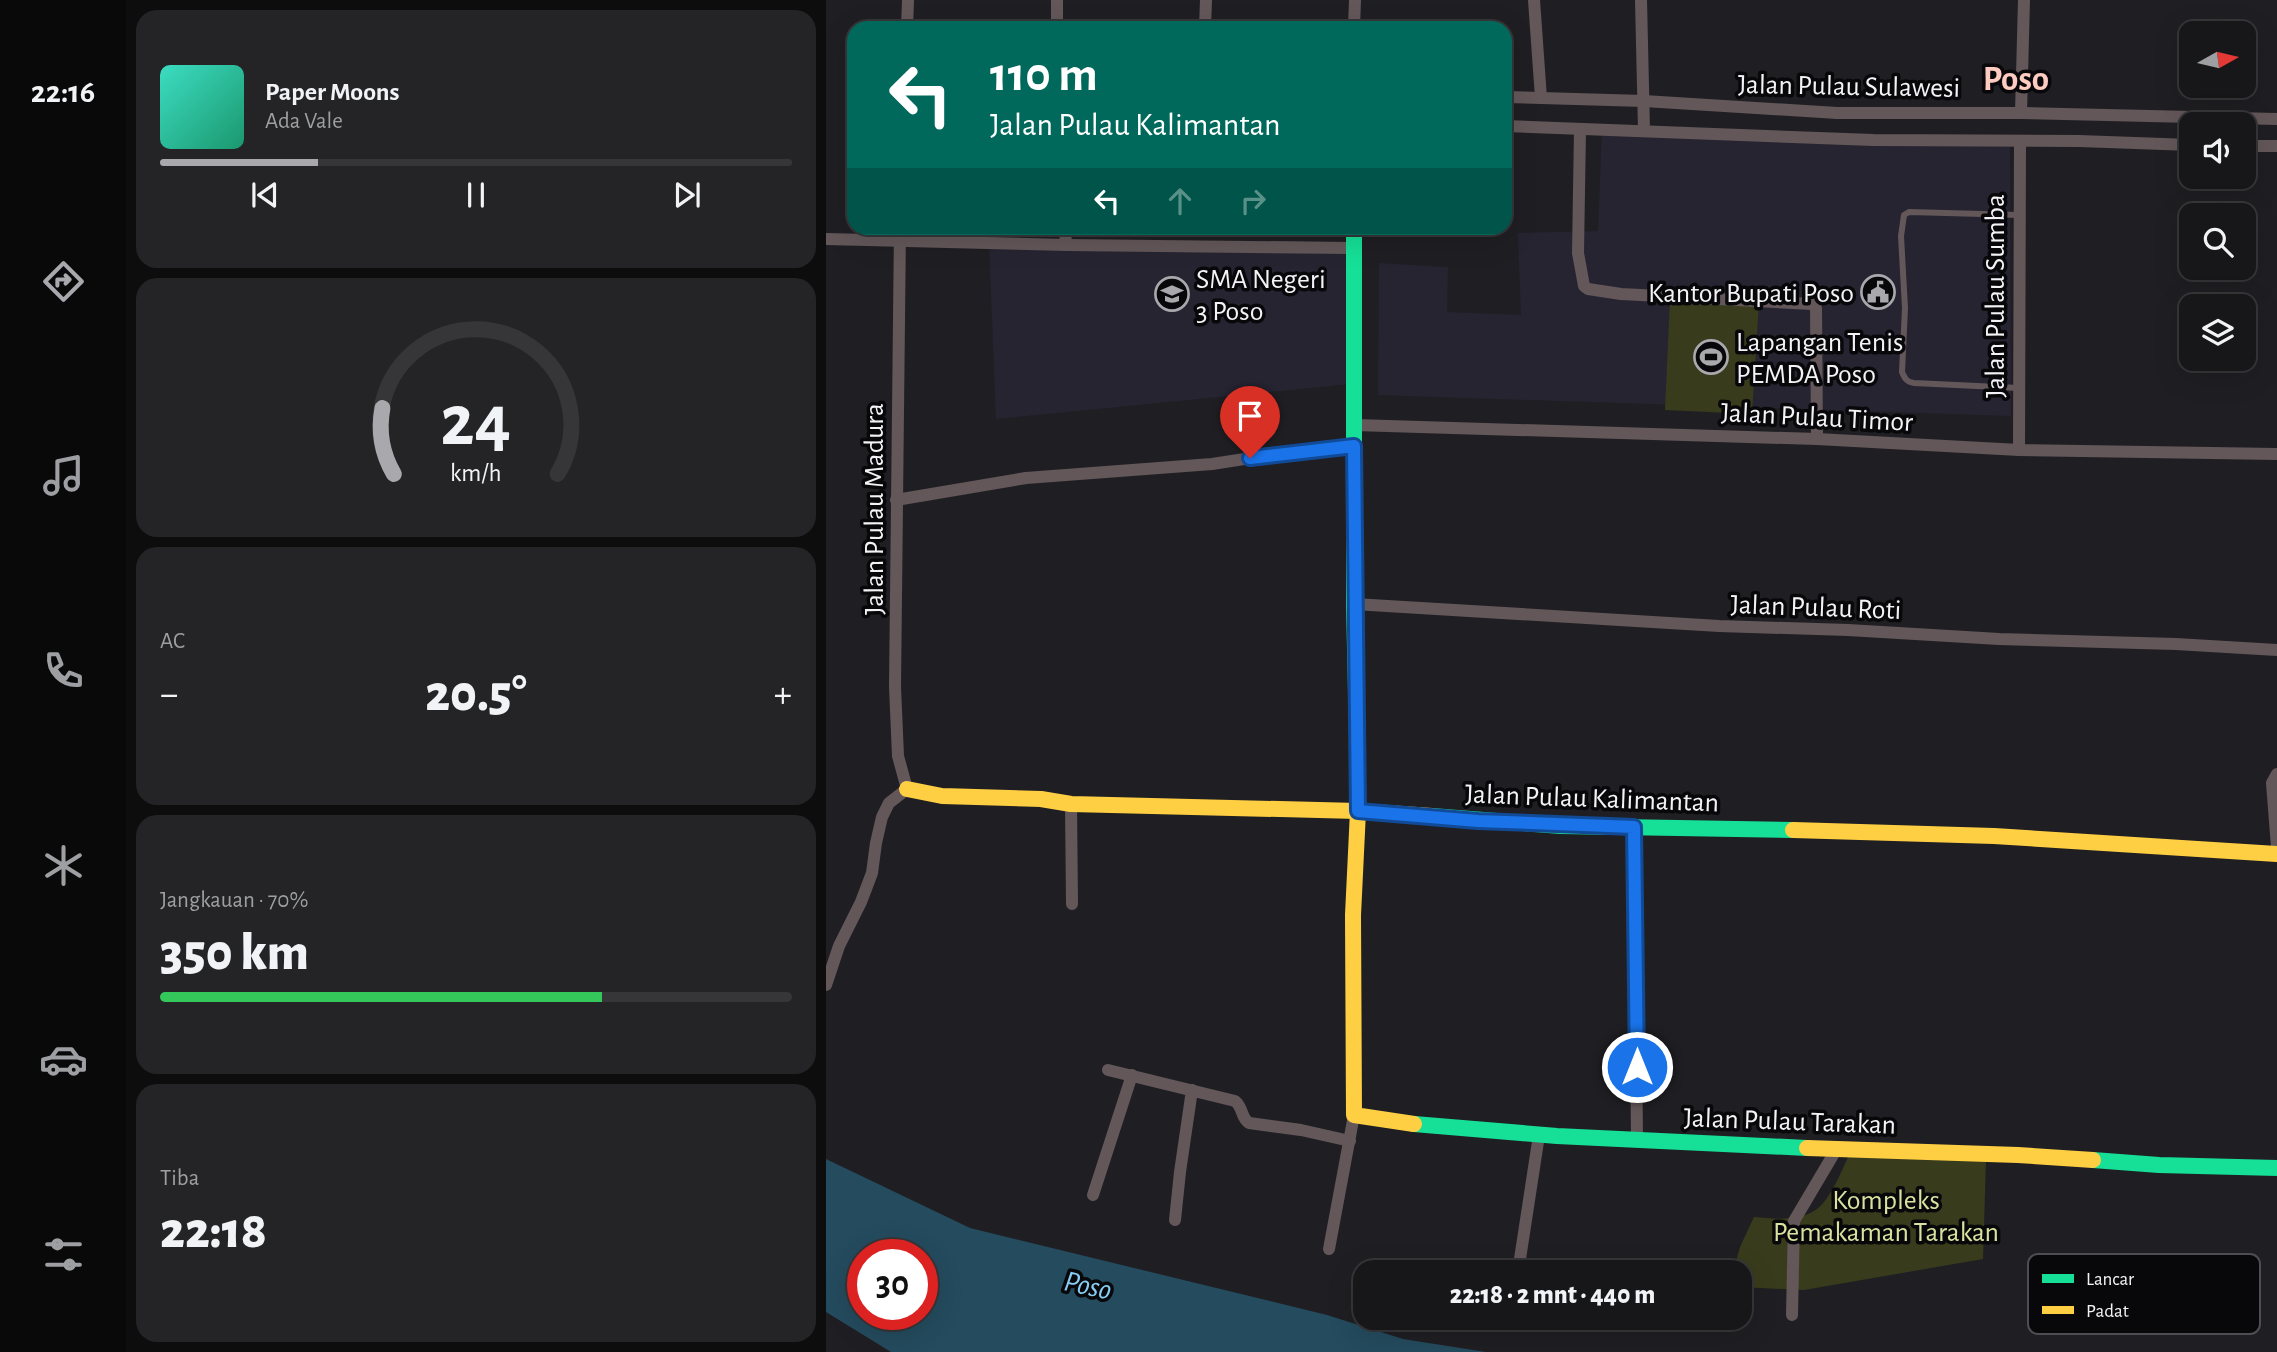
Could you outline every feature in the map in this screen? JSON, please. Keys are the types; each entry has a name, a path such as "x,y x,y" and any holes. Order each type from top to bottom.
{"street":[{"path":"907,21 908,0"},
{"path":"1057,0 1057,21"},
{"path":"1205,21 1206,0"},
{"path":"1354,21 1355,0"},
{"path":"1534,0 1541,98"},
{"path":"1642,0 1644,130"},
{"path":"2021,113 2024,0"},
{"name":"Jalan Pulau Sulawesi","path":"1512,97 1837,113 2021,113 2179,119"},
{"name":"Jalan Pulau Sulawesi","path":"2256,120 2277,119"},
{"name":"Jalan Pulau Sulawesi","path":"1512,125 1788,138 2179,145"},
{"path":"1580,129 1578,253 1581,282 1584,286 1621,294 1812,304 1816,308 1817,439"},
{"name":"Jalan Pulau Sumba","path":"2018,450 2020,142"},
{"path":"2256,146 2277,146"},
{"path":"826,239 875,235"},
{"name":"Jalan Pulau Madura","path":"900,235 896,733 901,774 907,789"},
{"path":"928,235 1066,245 1354,248"},
{"path":"1065,235 1066,245"},
{"path":"1329,1249 1354,1115 1353,915 1358,811 1354,604 1354,235"},
{"name":"Jalan Pulau Timor","path":"1355,425 1817,439 2018,450 2277,454"},
{"path":"896,500 1026,478 1212,464 1354,446"},
{"name":"Jalan Pulau Roti","path":"1354,604 1719,626 2277,650"},
{"path":"2277,774 2272,783 2272,796 2277,847"},
{"path":"826,985 839,946 872,873 882,817 889,803 907,789"},
{"name":"Jalan Pulau Kalimantan","path":"907,789 942,796 1041,799 1071,804 1358,811 1478,821 1634,827 1994,836 2277,854"},
{"path":"1071,804 1072,904"},
{"path":"1634,827 1637,1140"},
{"path":"1108,1070 1237,1102 1249,1123 1301,1130 1350,1141"},
{"path":"1093,1195 1132,1075"},
{"path":"1175,1220 1192,1090"},
{"name":"Jalan Pulau Tarakan","path":"1354,1115 1400,1123 1539,1135 2277,1168"},
{"path":"1520,1260 1539,1135"},
{"path":"1792,1314 1794,1221 1836,1150"}],"lane":[{"path":"2019,215 1909,212 1903,215 1901,236 1905,308 1904,378 1914,383 2019,387"}],"shaded area":[{"path":"1602,130 2010,145 2011,416 1378,395 1379,263 1448,267 1447,312 1521,315 1518,233 1598,231"},
{"name":"SMA Negeri 3 Poso","path":"989,243 1352,246 1351,384 996,419"}],"green space":[{"name":"Lapangan Tenis PEMDA Poso","path":"1670,299 1759,303 1752,414 1665,410"},
{"name":"Kompleks Pemakaman Tarakan","path":"1849,1155 1986,1159 1983,1259 1804,1290 1752,1288 1752,1260 1736,1260 1754,1217 1777,1219 1808,1214 1820,1207"}],"water":[{"path":"826,1159 970,1228 1327,1315 1353,1323 1353,1330 1374,1330 1403,1339 1486,1352 891,1352 855,1330 938,1330 938,1239 847,1239 847,1325 826,1312"}],"traffic: fast":[{"path":"1354,235 1354,604 1357,736"},
{"path":"1432,816 1561,826 1793,830"},
{"path":"1414,1124 1557,1136 1807,1148"},
{"path":"2093,1160 2159,1165 2277,1168"}],"traffic: slow":[{"path":"1357,736 1358,811 1353,915 1354,1115 1414,1124"},
{"path":"907,789 942,796 1041,799 1071,804 1358,811 1432,816"},
{"path":"1793,830 1994,836 2277,854"},
{"path":"1807,1148 2093,1160"}],"place":[{"name":"Kantor Bupati Poso","path":"1878,292"},
{"name":"SMA Negeri 3 Poso","path":"1172,294"},
{"name":"Lapangan Tenis PEMDA Poso","path":"1711,357"}],"district":[{"name":"Poso","path":"2016,78"}],"route":[{"path":"1250,458 1354,446 1358,811 1561,826 1634,827 1637,1067"}]}
